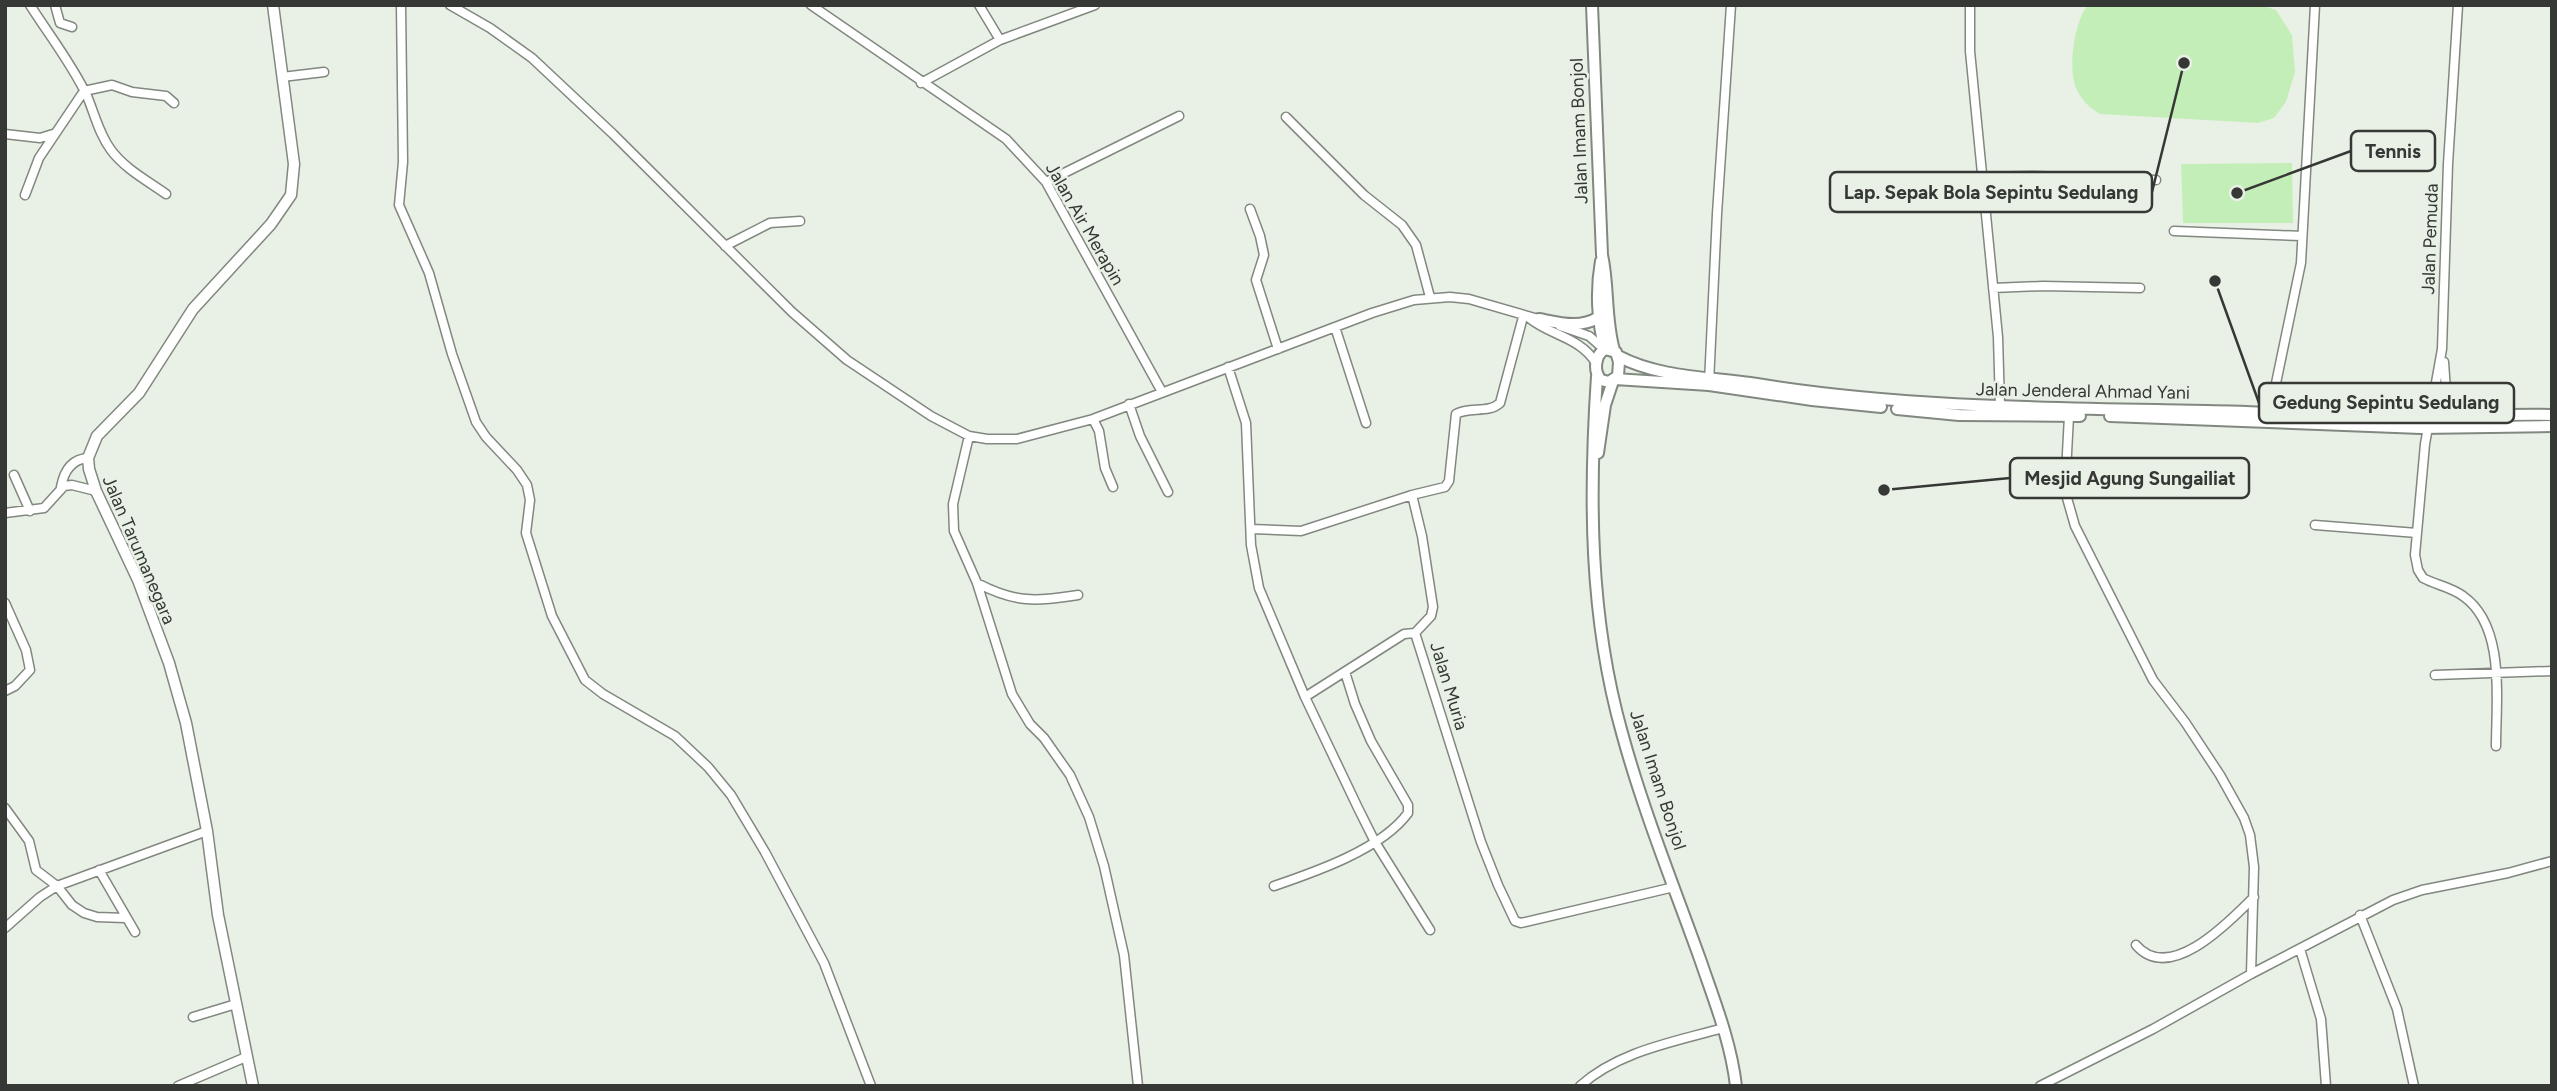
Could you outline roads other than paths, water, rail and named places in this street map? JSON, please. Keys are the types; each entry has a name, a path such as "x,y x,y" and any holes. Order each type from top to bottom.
{"main road":[{"name":"Jalan Imam Bonjol","path":"1592,5 1602,255 1606,274 1610,351"},
{"name":"Jalan Imam Bonjol","path":"1592,476 1598,459 1605,405 1619,372 1599,317 1598,275 1602,255"},
{"path":"1530,318 1579,324 1599,317"},
{"name":"Jalan Jenderal Ahmad Yani","path":"1610,351 1651,370 1812,400 1959,415 2193,418 2428,428 2552,426"},
{"path":"1597,363 1600,354 1610,351"},
{"name":"Jalan Imam Bonjol","path":"1597,363 1592,476 1593,551 1602,639 1622,733 1723,1028 1736,1086"},
{"name":"Jalan Jenderal Ahmad Yani","path":"1597,376 1605,382 1710,381 1897,402 2405,417 2552,415"}],"street":[{"path":"30,5 84,91 99,130 113,152 166,194"},
{"path":"55,5 60,23 72,27"},
{"name":"Jalan Tarumanegara","path":"253,1086 218,915 207,831 186,723 169,663 138,580 90,476 88,458 97,436 139,393 193,309 286,205 291,195 295,174 272,5"},
{"path":"401,5 403,162 399,205 429,273 456,368 475,422 527,485 530,500 526,533 552,616 579,672 591,685 675,736 708,766 731,795 765,852 824,963 871,1086"},
{"path":"450,5 490,28 532,58 613,134 792,312 864,373 931,416 969,436 1002,440 1052,431 1093,419 1394,305 1430,297 1469,299 1588,336 1610,351"},
{"name":"Jalan Air Merapin","path":"811,5 1006,139 1046,182 1162,392"},
{"path":"979,5 1000,40"},
{"path":"921,83 1000,40 1096,5"},
{"path":"1710,381 1717,214 1731,5"},
{"path":"1970,5 1970,51 2001,367 2000,406"},
{"path":"2270,412 2301,263 2315,5"},
{"name":"Jalan Pemuda","path":"2445,428 2442,349 2448,164 2458,5"},
{"path":"282,77 324,72"},
{"path":"25,195 39,158 84,91 112,85 132,92 166,96 174,103"},
{"path":"1046,182 1179,116"},
{"path":"1286,117 1364,195 1402,225 1416,244 1430,297"},
{"path":"5,134 40,138 53,134"},
{"path":"1983,177 2156,180"},
{"path":"1250,209 1264,255 1256,279 1278,349"},
{"path":"725,246 770,223 800,221"},
{"path":"2174,231 2302,236"},
{"path":"1993,288 2140,288"},
{"path":"1530,318 1538,326 1575,342 1589,352 1597,363"},
{"path":"1251,528 1301,531 1445,487 1450,481 1456,414 1464,410 1495,408 1500,403 1530,318"},
{"path":"1335,327 1366,423"},
{"name":"Jalan Pemuda","path":"2442,349 2428,428 2415,555 2417,570 2423,578 2455,590 2474,605 2490,634 2497,674"},
{"path":"1228,366 1246,423 1253,563 1259,588 1305,697 1375,842 1430,930"},
{"path":"1129,404 1140,436 1168,492"},
{"path":"2069,416 2065,476 2069,512 2153,680 2207,754 2244,818 2254,852 2251,974"},
{"path":"1093,419 1099,431 1105,468 1113,487"},
{"path":"969,436 951,514 954,531 977,583 1012,694 1030,724 1044,738 1070,775 1088,817 1104,866 1122,944 1138,1086"},
{"path":"5,513 44,508 61,487 75,460 88,458"},
{"path":"14,475 30,511"},
{"path":"61,487 72,485 96,491"},
{"path":"1412,495 1422,536 1433,607 1431,616 1415,633"},
{"path":"2315,525 2417,533"},
{"path":"977,583 999,594 1021,600 1078,595"},
{"path":"5,603 26,650 30,670 15,686 5,691"},
{"name":"Jalan Muria","path":"1305,697 1404,634 1415,633 1481,842 1515,920 1521,923 1674,887"},
{"path":"2435,675 2552,670"},
{"path":"1274,886 1325,868 1375,842 1407,816 1408,805 1371,741 1345,672"},
{"path":"2496,746 2497,674"},
{"path":"5,808 29,841 36,870 57,886 72,905 97,917 125,918"},
{"path":"5,928 40,897 57,886 207,831"},
{"path":"2040,1086 2153,1029 2360,915 2393,900 2422,890 2508,873 2552,861"},
{"path":"99,870 135,932"},
{"path":"2136,945 2154,957 2171,956 2185,951 2217,934 2254,897"},
{"path":"2360,915 2397,1009 2414,1086"},
{"path":"2300,949 2321,1019 2326,1086"},
{"path":"193,1017 236,1004"},
{"path":"1580,1086 1610,1064 1650,1049 1723,1028"},
{"path":"178,1086 246,1058"}],"place":[{"name":"Lap. Sepak Bola Sepintu Sedulang","path":"2184,63"},
{"name":"Tennis","path":"2237,193"},
{"name":"Gedung Sepintu Sedulang","path":"2215,281"},
{"name":"Mesjid Agung Sungailiat","path":"1884,490"}]}
